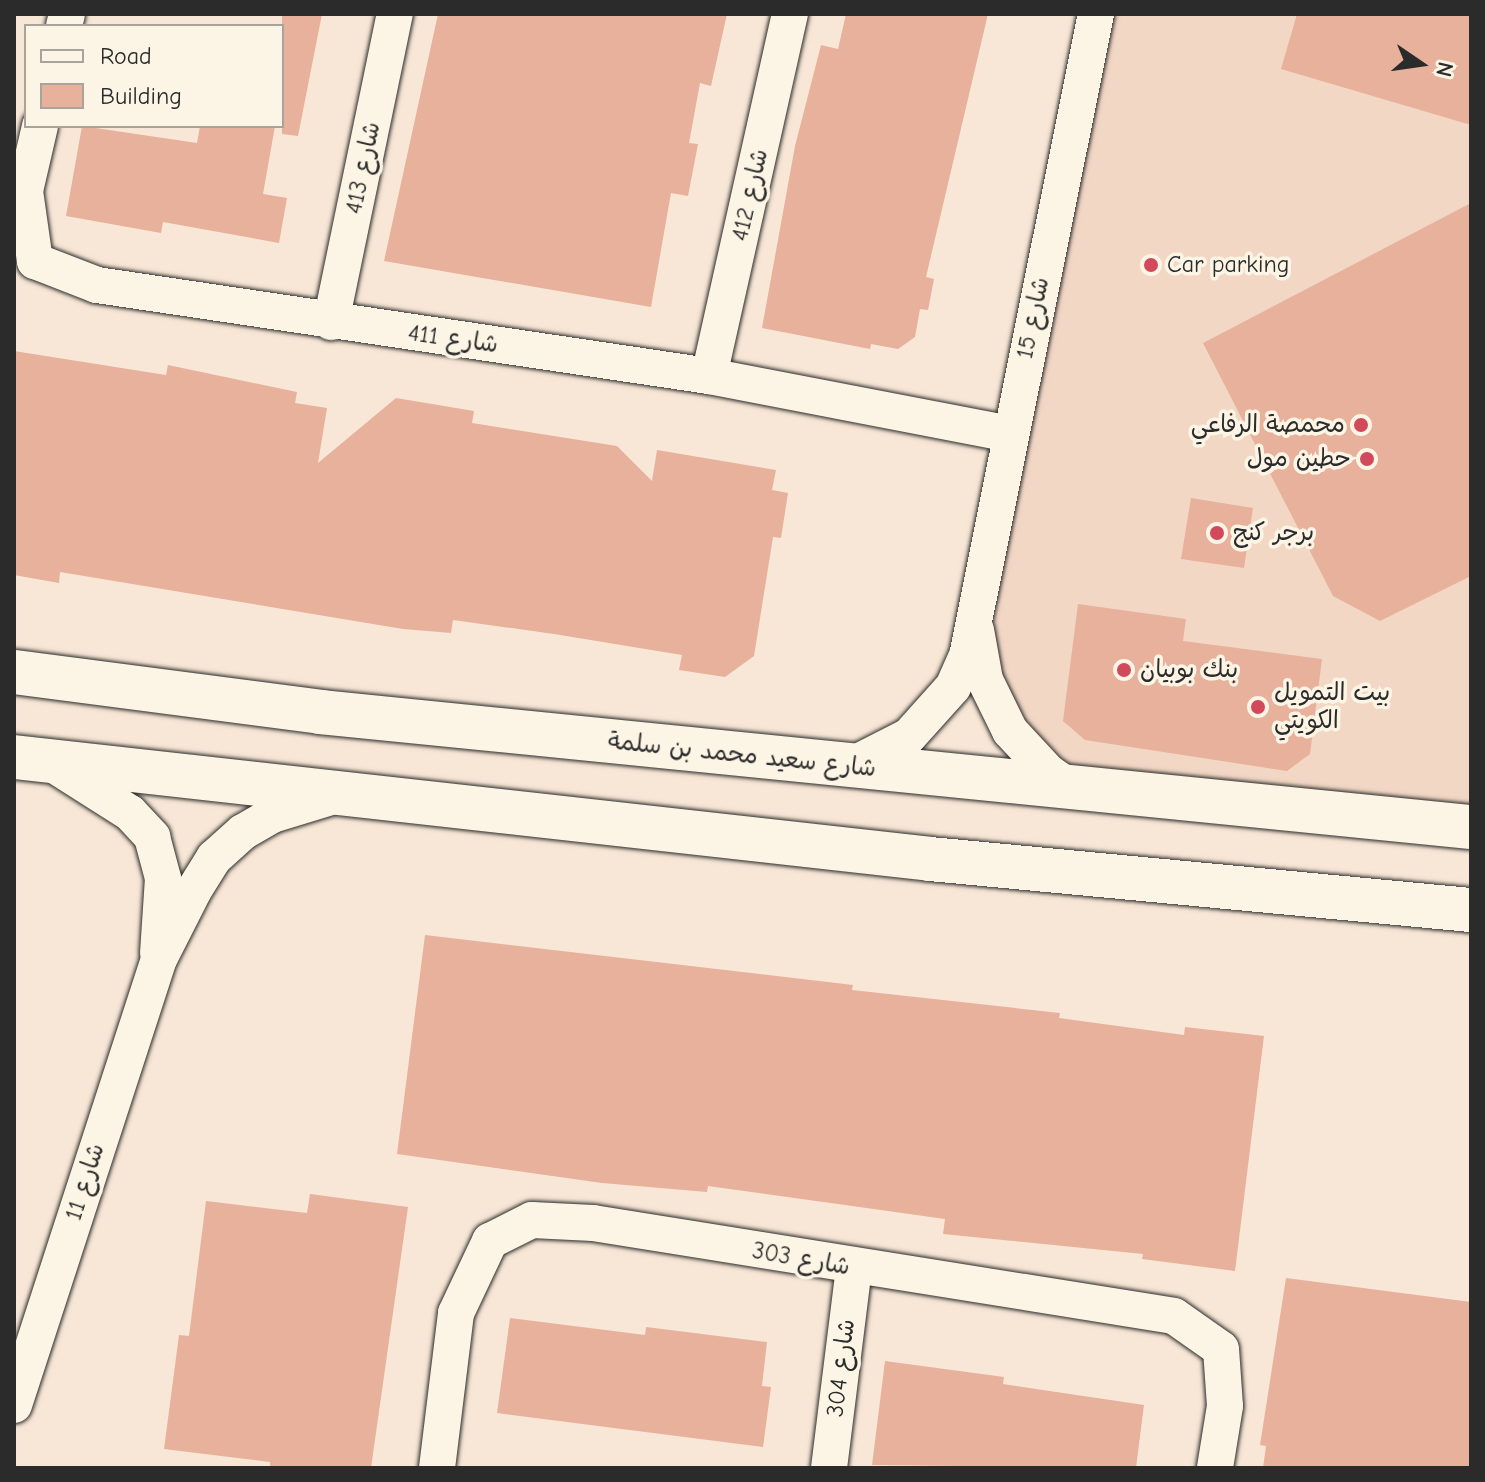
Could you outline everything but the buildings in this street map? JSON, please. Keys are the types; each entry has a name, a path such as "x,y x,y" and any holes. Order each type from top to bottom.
{"street":[{"name":"شارع 413","path":"331,322 395,14"},
{"name":"شارع 412","path":"709,376 790,14"},
{"name":"شارع 15","path":"850,766 909,736 933,713 953,687 975,624 1009,434 1096,14"},
{"name":"شارع 411","path":"40,128 25,191 35,261 97,285 709,376 1009,434"},
{"name":"شارع 15","path":"975,624 985,680 1003,719 1027,753 1071,788"},
{"name":"شارع سعيد محمد بن سلمة","path":"14,672 320,712 1471,827"},
{"path":"31,759 340,794 1471,910"},
{"name":"شارع 11","path":"31,759 130,813 152,837 163,878 159,959"},
{"name":"شارع 11","path":"14,1405 29,1305 159,959 204,873 227,844 272,815 340,794"},
{"name":"شارع 303","path":"437,1468 456,1313 490,1241 532,1220 593,1223 854,1268 1174,1316 1221,1349 1225,1406 1215,1468"},
{"name":"شارع 304","path":"829,1468 854,1268"}],"shaded area":[{"path":"1112,14 1471,14 1471,810 1091,771 1061,763 1027,738 990,666 1000,573"}],"place":[{"name":"Car parking","path":"1151,265"},
{"name":"محمصة الرفاعي","path":"1361,425"},
{"name":"حطين مول","path":"1367,459"},
{"name":"برجر كنج","path":"1217,533"},
{"name":"بنك بوبيان","path":"1124,670"},
{"name":"بيت التمويل الكويتي","path":"1258,707"}]}
